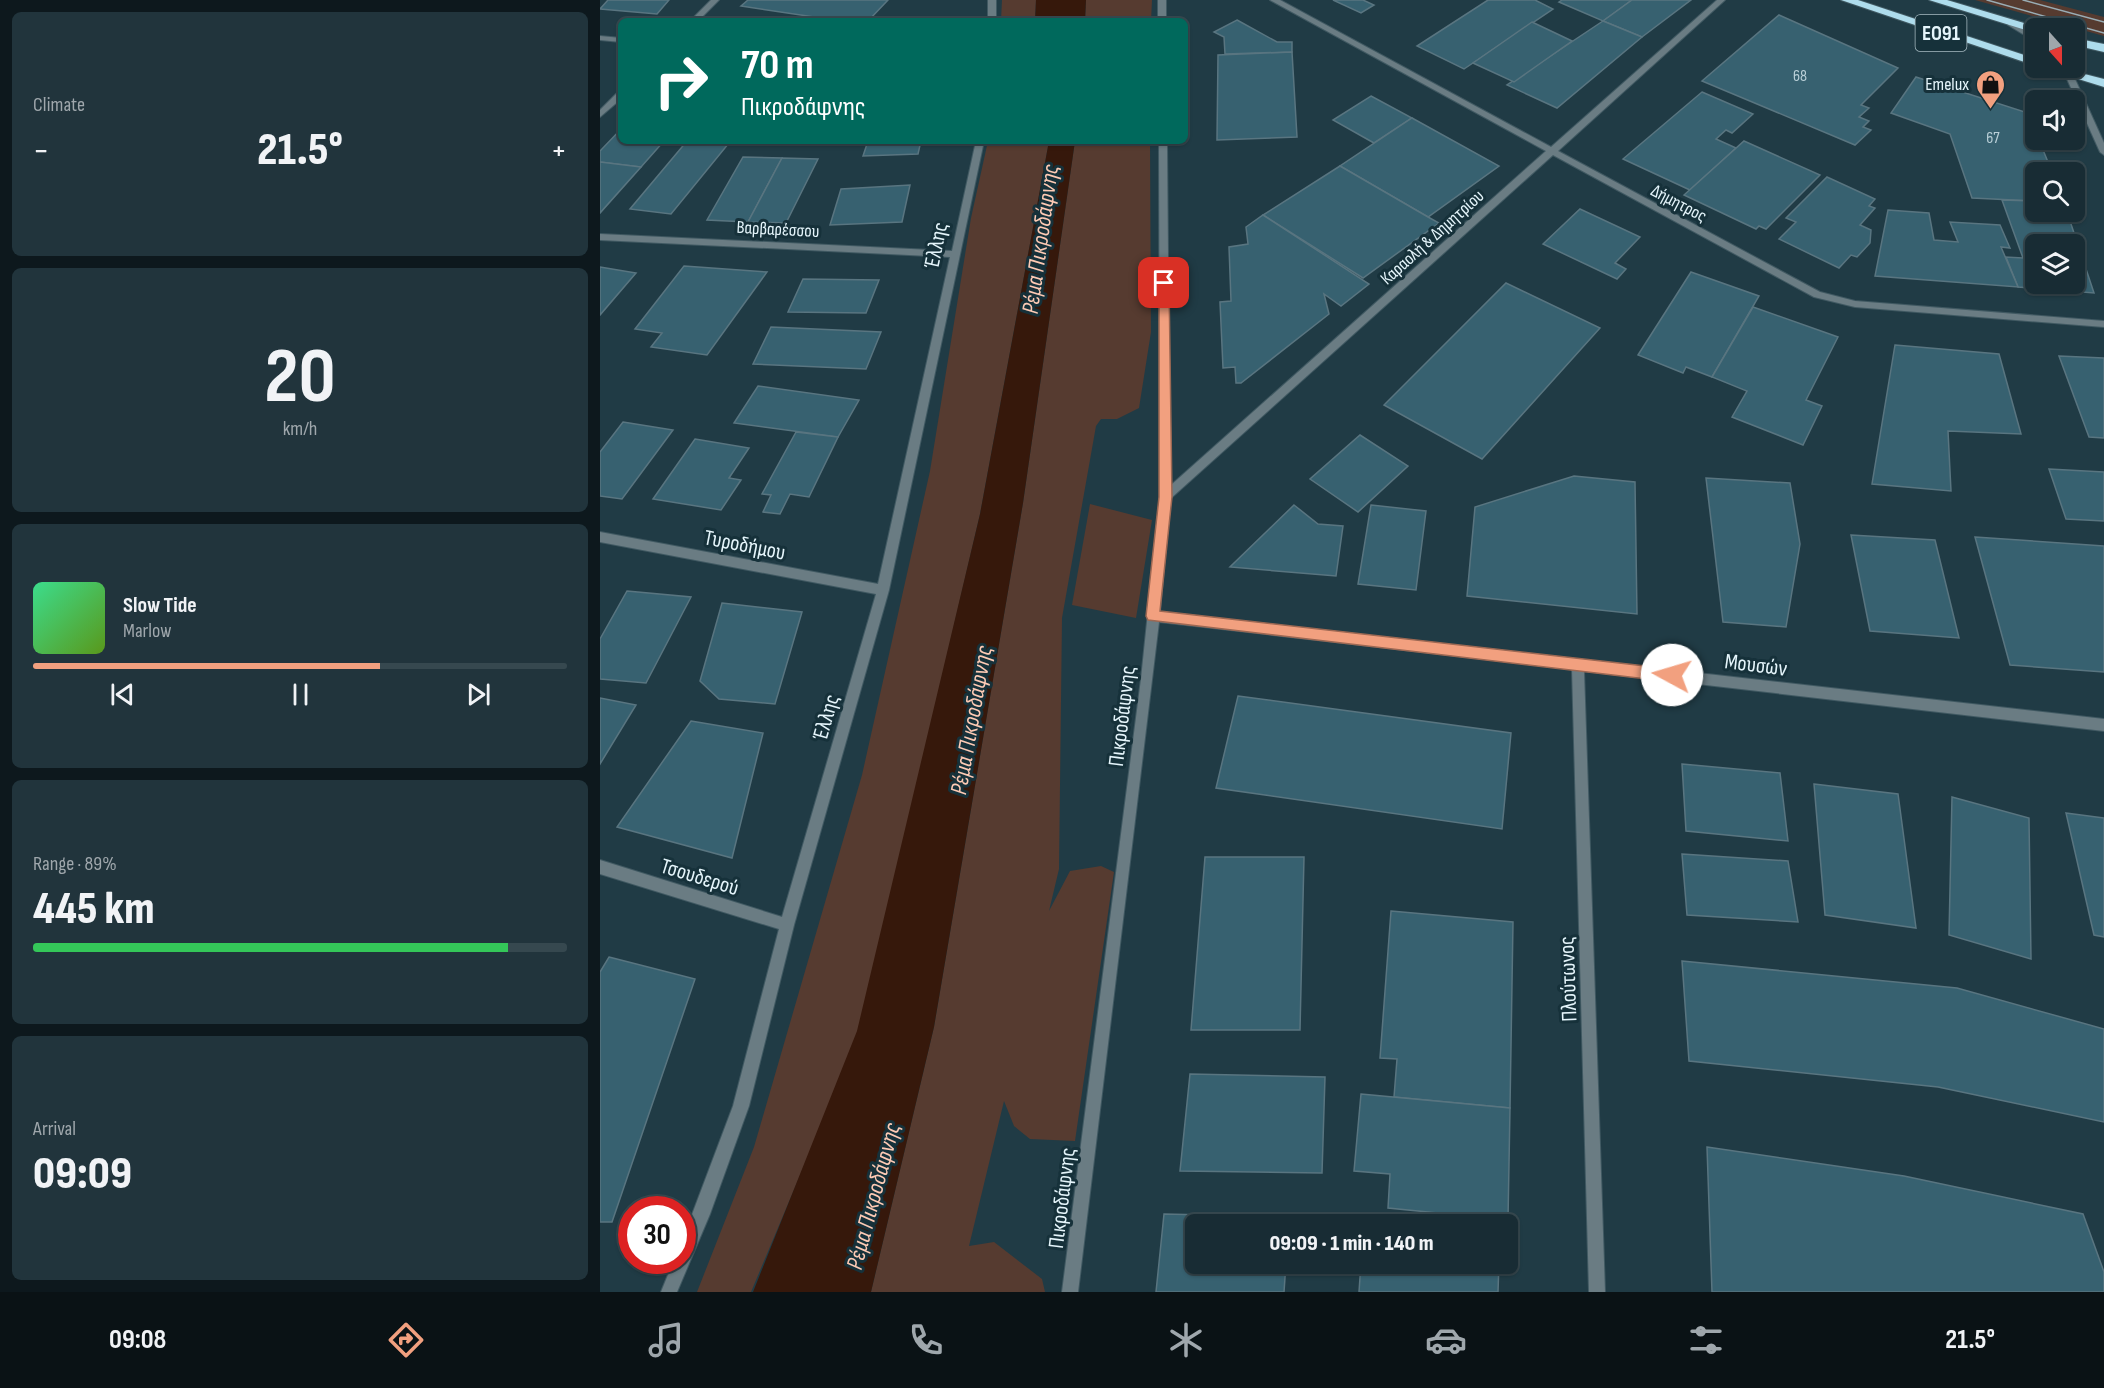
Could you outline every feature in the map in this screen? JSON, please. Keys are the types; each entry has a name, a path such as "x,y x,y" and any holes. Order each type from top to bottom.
{"highway":[{"name":"ΕΟ91","path":"1847,0 2025,59"},
{"name":"ΕΟ91","path":"1935,0 2025,27"},
{"path":"2085,44 2104,48"},
{"path":"2085,77 2104,83"}],"street":[{"path":"697,18 715,0"},
{"path":"992,0 992,18"},
{"path":"1162,0 1162,18"},
{"name":"Δήμητρος","path":"1274,0 1551,153 1817,295 1855,304 2104,324"},
{"name":"Καραολή & Δημητρίου","path":"1166,497 1720,0"},
{"path":"2011,23 2025,33"},
{"path":"600,38 618,40"},
{"path":"2071,78 2104,152"},
{"path":"600,115 618,97"},
{"name":"Έλλης","path":"669,1292 702,1214 741,1106 787,925 883,590 979,144"},
{"name":"Πικροδάφνης","path":"1070,1292 1144,702 1166,497 1163,144"},
{"name":"Βαρβαρέσσου","path":"600,237 955,254"},
{"name":"Τυροδήμου","path":"600,537 883,590"},
{"name":"Μουσών","path":"1153,616 2104,725"},
{"name":"Πλούτωνος","path":"1578,665 1597,1292"},
{"name":"Τσουδερού","path":"600,867 787,925"}],"shaded area":[{"path":"1002,0 1036,0 1035,18 1001,18"},
{"path":"1086,0 1152,0 1151,18 1085,18"},
{"path":"1975,0 2040,0 2104,17 2104,36 2085,31 2085,18 2040,18"},
{"path":"987,144 1048,144 980,514 857,1040 751,1292 697,1292 754,1147 862,775 930,471 971,218"},
{"path":"1075,144 1150,144 1151,332 1139,408 1117,419 1101,419 1096,426 1062,618 1059,869 1049,911 1070,871 1101,866 1114,872 1075,1141 1030,1139 1014,1126 1004,1101 969,1246 994,1242 1042,1279 1045,1292 871,1292 934,1027 1023,503"},
{"path":"1090,504 1152,520 1136,618 1072,605"}],"water":[{"path":"1036,0 1086,0 1085,18 1035,18"},
{"name":"Ρέμα Πικροδάφνης","path":"1048,144 1075,144 1023,503 934,1027 871,1292 753,1292 857,1031 980,514"}],"building":[{"path":"608,0 669,0 657,14 600,9"},
{"path":"748,0 888,0 871,18 821,18 741,6"},
{"path":"1333,0 1363,0 1374,5 1361,13"},
{"path":"1488,0 1535,0 1553,9 1464,69 1417,46"},
{"path":"1562,0 1632,0 1603,21 1559,2"},
{"path":"1632,0 1691,0 1642,37 1603,21"},
{"path":"1779,15 1898,68 1861,105 1869,108 1859,117 1869,121 1863,127 1871,130 1855,145 1702,81"},
{"path":"1237,20 1277,42 1292,42 1292,52 1225,54 1224,37 1214,32"},
{"path":"1603,21 1642,37 1557,108 1507,85"},
{"path":"1532,22 1572,41 1514,82 1473,63"},
{"path":"1292,52 1297,137 1217,140 1218,55"},
{"path":"1916,77 2025,112 2025,150 2043,150 2048,162 2025,162 2025,200 1972,198 1950,134 1891,113"},
{"path":"1702,92 1753,114 1732,133 1726,130 1716,139 1736,148 1690,190 1623,159"},
{"path":"1371,96 1412,118 1374,143 1333,120"},
{"path":"1412,118 1499,166 1428,217 1340,166"},
{"path":"618,132 618,144 661,144 641,167 600,162 600,151"},
{"path":"1744,141 1820,175 1766,229 1759,226 1756,229 1684,195"},
{"path":"684,144 728,144 671,214 630,209"},
{"path":"867,144 920,144 918,154 863,156"},
{"path":"743,157 782,158 748,222 707,220"},
{"path":"782,158 818,159 786,223 748,222"},
{"path":"600,162 641,167 600,213"},
{"path":"1340,166 1439,223 1363,278 1263,215"},
{"path":"1827,177 1875,199 1869,206 1875,208 1860,225 1871,230 1870,243 1857,257 1851,255 1839,268 1779,239 1796,222 1786,218"},
{"path":"910,185 902,222 830,225 841,189"},
{"path":"2002,200 2025,201 2025,222 2070,222 2074,234 2025,234 2025,288 2018,287 2006,257 2023,258"},
{"path":"1580,209 1640,237 1615,263 1626,269 1617,279 1543,244"},
{"path":"1888,210 1929,213 1934,240 1958,242 1950,222 2000,225 2010,248 2001,247 2018,287 1875,276"},
{"path":"1263,215 1369,284 1341,306 1324,294 1329,314 1241,383 1236,383 1235,367 1223,368 1220,302 1231,301 1229,247 1248,244 1246,227"},
{"path":"684,266 767,272 707,355 651,347 662,333 635,329"},
{"path":"2085,266 2094,293 2085,292"},
{"path":"600,267 636,273 600,315"},
{"path":"1691,272 1759,296 1712,377 1686,367 1683,373 1638,355"},
{"path":"803,279 879,280 866,313 788,312"},
{"path":"1506,283 1600,328 1482,459 1384,405"},
{"path":"1753,307 1838,337 1806,400 1822,406 1803,445 1732,417 1747,391 1712,377"},
{"path":"771,327 881,332 866,369 753,364"},
{"path":"1895,345 1999,354 2021,434 1948,431 1951,491 1872,484"},
{"path":"2059,356 2104,358 2104,438 2089,437"},
{"path":"758,386 859,400 838,437 734,423"},
{"path":"623,422 673,430 622,499 600,496 600,452"},
{"path":"796,432 838,437 809,497 790,494 780,514 763,512 771,495 762,494"},
{"path":"1360,435 1408,466 1358,512 1310,479"},
{"path":"695,439 749,448 729,478 741,480 721,510 653,499"},
{"path":"2049,469 2104,472 2104,521 2066,519"},
{"path":"1574,476 1635,482 1637,614 1467,596 1475,507"},
{"path":"1706,478 1790,483 1800,544 1786,627 1723,622"},
{"path":"1294,505 1318,524 1343,526 1336,576 1230,567"},
{"path":"1371,505 1426,511 1416,590 1358,584"},
{"path":"1851,535 1935,540 1959,638 1870,631"},
{"path":"1975,537 2104,546 2104,672 2010,665"},
{"path":"627,591 691,597 646,683 600,679 600,639"},
{"path":"722,603 802,612 775,704 719,699 700,681"},
{"path":"1238,696 1511,733 1502,829 1216,788"},
{"path":"600,698 636,705 600,764"},
{"path":"691,721 763,733 732,858 617,827"},
{"path":"1682,764 1780,773 1788,841 1686,831"},
{"path":"1814,784 1898,794 1916,928 1825,915"},
{"path":"1952,797 2029,818 2031,959 1949,935"},
{"path":"2066,813 2104,818 2104,937 2094,935"},
{"path":"1682,854 1788,861 1798,922 1687,915"},
{"path":"1205,857 1304,857 1300,1030 1191,1030"},
{"path":"1391,911 1513,922 1510,1108 1394,1097 1397,1059 1380,1058"},
{"path":"609,957 695,979 621,1196 618,1196 618,1204 612,1222 600,1222 600,972"},
{"path":"1682,961 1957,988 2104,1029 2104,1122 1938,1087 1689,1061"},
{"path":"1190,1074 1325,1077 1322,1173 1180,1171"},
{"path":"1361,1094 1510,1108 1508,1214 1448,1214 1388,1208 1390,1174 1354,1171"},
{"path":"1707,1147 1904,1176 2083,1214 2104,1272 2104,1292 1712,1292"},
{"path":"1164,1214 1185,1215 1185,1274 1285,1274 1284,1292 1156,1292"},
{"path":"1360,1274 1499,1274 1498,1292 1359,1292"}],"tram line":[{"path":"1987,0 2104,33"},
{"path":"2023,0 2104,22"}],"place":[{"name":"Emelux","path":"1990,110"}],"route":[{"path":"1164,283 1166,497 1153,616 1672,675"}]}
